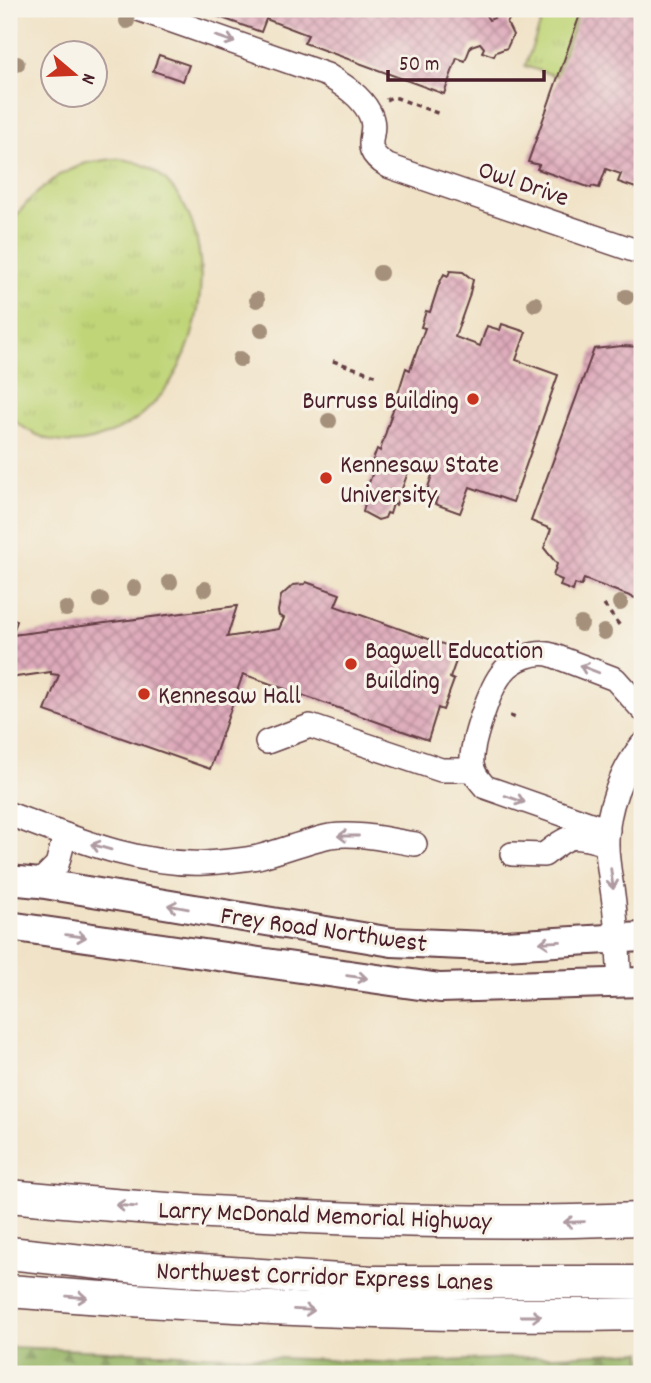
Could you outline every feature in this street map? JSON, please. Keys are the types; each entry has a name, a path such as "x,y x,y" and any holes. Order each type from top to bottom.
{"highway":[{"name":"Larry McDonald Memorial Highway","path":"9,1196 195,1211 350,1219 559,1222 642,1220"},
{"name":"Northwest Corridor Express Lanes","path":"9,1253 137,1267 372,1282 642,1282"},
{"path":"9,1291 337,1312 535,1316 642,1314"}],"main road":[{"name":"Frey Road Northwest","path":"9,880 392,942 487,946 630,938"},
{"name":"Frey Road Northwest","path":"9,926 440,988 631,983"}],"street":[{"name":"Owl Drive","path":"138,9 335,80 352,91 371,114 370,148 374,158 388,166 642,253"},
{"path":"608,837 485,787 473,770 472,755 494,686 503,670 520,659 536,654 544,652 615,679 642,709"},
{"path":"267,743 310,726 441,770 473,770"},
{"path":"631,983 630,938 608,837 611,810 620,784 642,745"},
{"path":"9,814 123,853 184,863 217,862 258,856 332,836 360,836 415,844"},
{"path":"39,883 57,865 65,835"},
{"path":"512,854 544,855 559,843 575,836 608,837"}],"path":[{"path":"384,102 392,97 397,98 440,114"},
{"path":"333,361 378,376"},
{"path":"604,605 620,626"},
{"path":"510,716 516,718"}],"green space":[{"path":"546,9 580,9 556,76 525,66"},
{"path":"113,159 143,164 159,174 179,197 192,222 199,250 201,279 198,310 179,368 163,392 144,413 119,429 92,440 69,443 47,439 27,430 9,416 9,224 31,198 59,175 86,163"},
{"path":"9,1347 402,1363 642,1352 642,1374 9,1374"}],"building":[{"path":"197,9 484,9 489,20 494,18 495,12 510,18 507,23 513,35 507,48 496,52 494,56 482,52 484,48 480,43 471,46 465,61 457,58 444,94 304,43 308,35 266,19 261,32"},
{"path":"582,9 642,10 642,190 618,182 621,174 606,169 599,188 591,188 537,169 539,165 528,162"},
{"path":"159,55 189,65 183,81 153,71"},
{"name":"Burruss Building","path":"450,271 463,272 473,280 455,337 480,346 487,326 500,330 502,324 526,332 516,360 558,375 513,502 470,487 460,513 435,504 437,498 426,494 432,475 410,467 396,505 393,504 390,514 387,513 385,518 378,520 363,512 365,494 375,466 371,465 377,449 380,451 406,368 410,370 425,328 421,327 426,311 430,312 439,284 444,274 448,276"},
{"path":"642,347 642,598 637,595 635,598 584,579 581,586 575,584 573,591 560,586 562,580 553,576 557,564 544,548 551,529 531,521 594,349"},
{"path":"306,582 340,594 335,606 460,650 450,678 454,680 443,710 438,708 428,740 243,674 210,769 45,711 59,675 51,672 9,678 9,618 17,621 12,635 237,606 227,637 279,629 284,618 279,616 278,611 281,596 293,585"}],"place":[{"name":"Burruss Building","path":"473,399"},
{"name":"Kennesaw State University","path":"326,478"},
{"name":"Bagwell Education Building","path":"351,664"},
{"name":"Kennesaw Hall","path":"144,694"}]}
